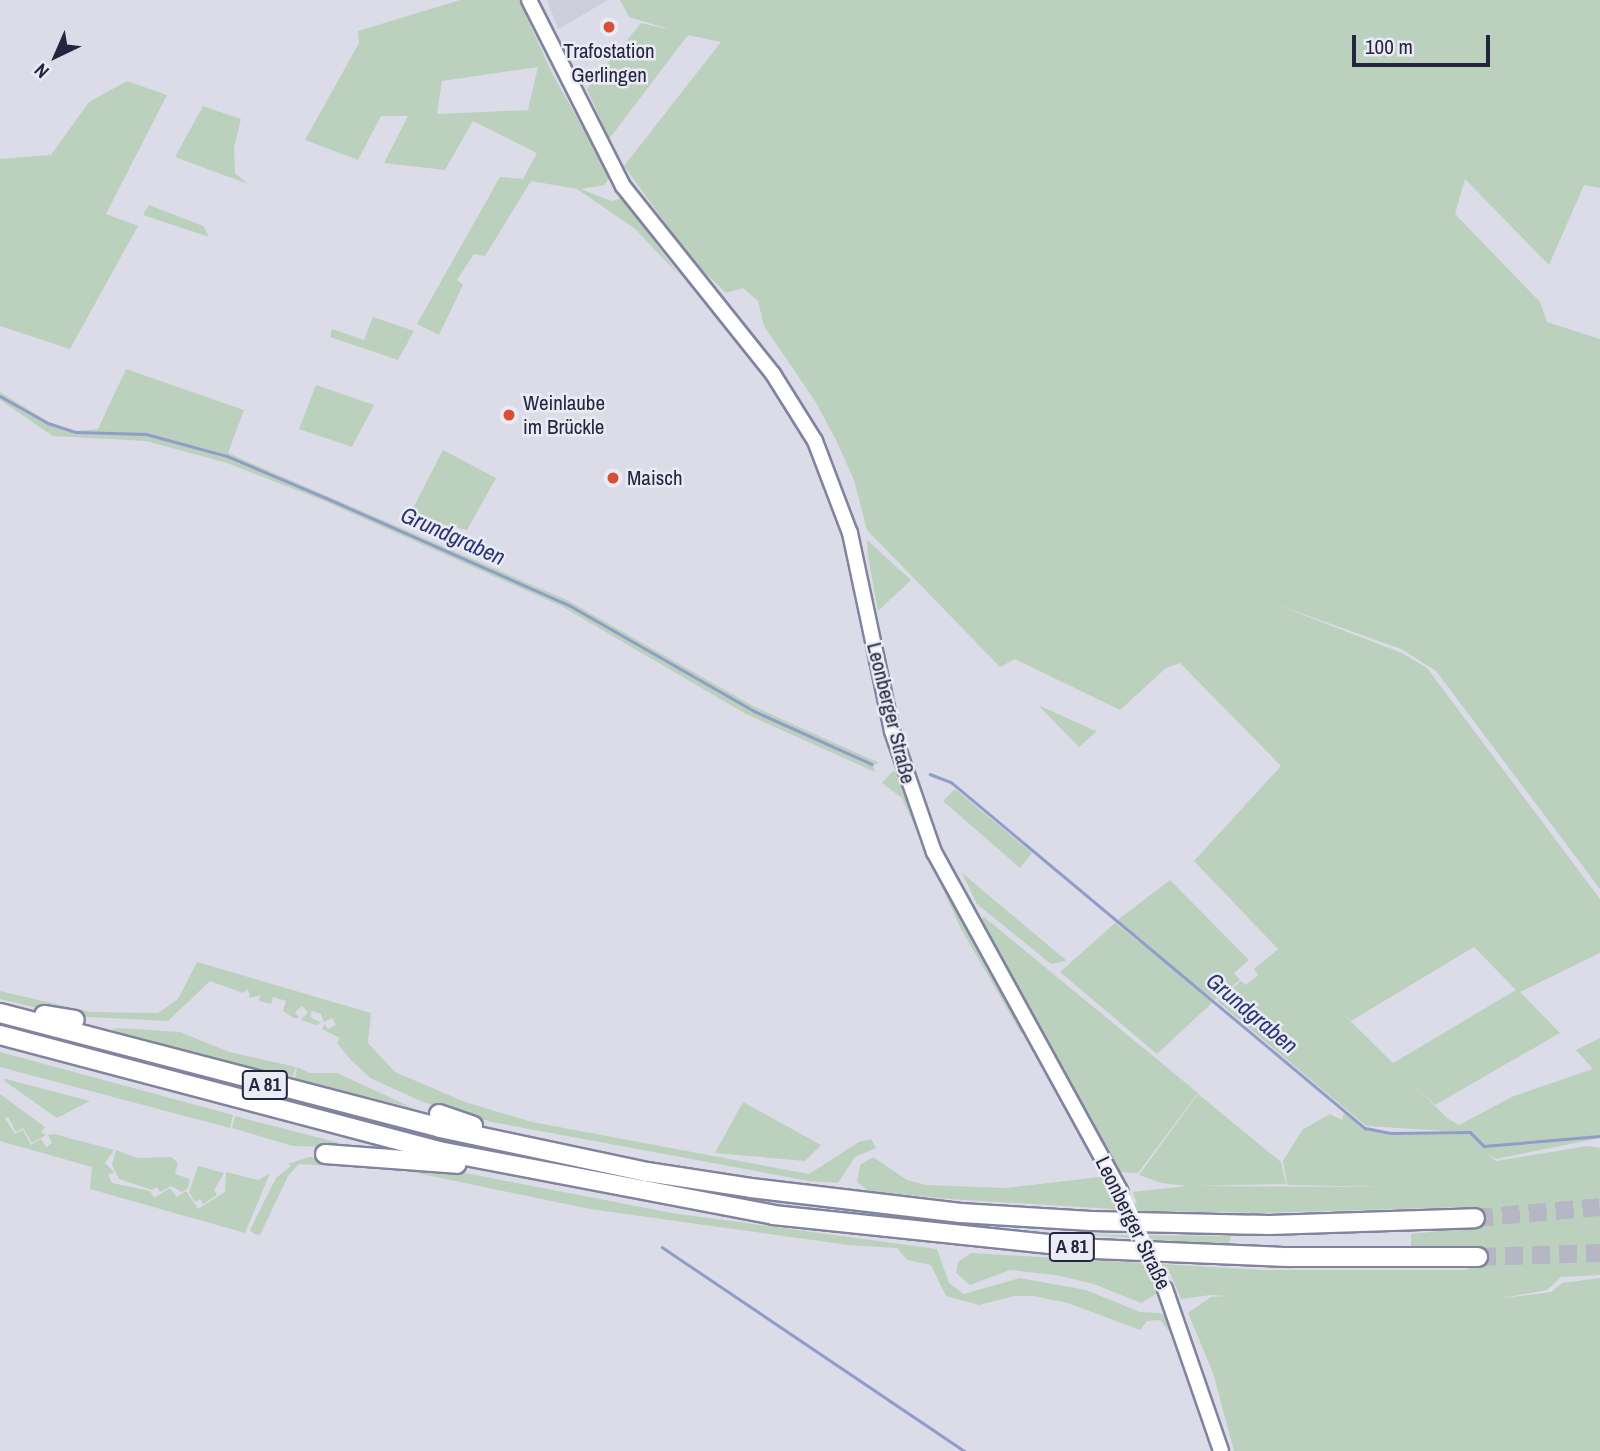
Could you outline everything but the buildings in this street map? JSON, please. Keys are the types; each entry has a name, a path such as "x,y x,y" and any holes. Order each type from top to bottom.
{"highway":[{"path":"0,1012 75,1020"},
{"name":"A 81","path":"0,1012 284,1090 532,1148 722,1184 961,1213 1187,1225 1475,1218"},
{"name":"A 81","path":"0,1035 282,1112 492,1162 773,1215 952,1237 1198,1254 1478,1257"},
{"path":"439,1114 532,1148"},
{"path":"325,1154 451,1165 492,1162"}],"main road":[{"name":"Leonberger Straße","path":"529,0 623,186 773,374 815,441 850,533 892,731 934,852 1119,1191 1165,1289 1221,1451"}],"shaded area":[{"path":"547,0 608,0 558,29"}],"green space":[{"path":"460,0 519,0 553,75 610,176 605,185 581,189 611,201 622,198 679,275 634,228 577,189 531,181 485,256 474,254 457,280 463,285 439,335 417,324 500,177 523,179 537,153 473,121 445,170 384,163 408,116 381,116 358,160 305,140 359,43 358,31","holes":["538,67 528,110 437,114 442,81"]},
{"path":"620,0 1600,0 1600,188 1584,185 1549,265 1465,179 1455,214 1540,302 1547,322 1600,339 1600,889 1436,671 1401,649 1272,603 1402,653 1427,668 1600,899 1600,953 1520,992 1560,1033 1435,1105 1409,1080 1447,1118 1459,1125 1514,1096 1593,1069 1576,1050 1600,1038 1600,1138 1496,1159 1486,1153 1496,1161 1587,1146 1600,1148 1600,1275 1561,1277 1547,1290 1497,1299 1551,1292 1562,1283 1600,1278 1600,1451 1234,1451 1213,1373 1188,1313 1211,1297 1225,1296 1181,1299 1170,1273 1150,1273 1160,1292 1141,1303 1094,1284 1056,1275 1010,1270 970,1285 956,1273 958,1262 971,1253 1263,1270 1466,1270 1476,1263 1472,1249 1411,1247 1411,1234 1469,1228 1468,1207 1264,1213 1144,1211 949,1199 869,1191 857,1182 860,1165 873,1157 907,1180 926,1185 1005,1188 1100,1177 1107,1180 1117,1203 1137,1204 1133,1192 1187,1186 1161,1183 1139,1175 1198,1094 1281,1162 1286,1184 1196,1186 1387,1187 1287,1185 1283,1161 1302,1130 1330,1114 1342,1120 1344,1113 1365,1128 1392,1134 1461,1132 1366,1126 1217,1001 1241,981 1246,985 1258,975 1254,969 1278,949 1194,861 1281,766 1180,663 1166,668 1120,710 1015,659 1000,667 867,530 854,480 838,444 815,401 764,326 758,301 743,288 726,293 692,260 624,166 721,42 688,35 609,139 587,89 641,23 672,30 629,17","holes":["1474,947 1516,990 1393,1063 1319,990 1351,1021"]},
{"path":"127,81 167,95 106,214 138,226 70,349 0,326 0,159 51,155 89,102"},
{"path":"203,106 241,119 234,147 235,173 248,184 175,157"},
{"path":"149,205 203,226 209,237 143,215"},
{"path":"373,317 414,331 398,360 330,337 332,329 364,340"},
{"path":"126,369 244,410 228,453 567,600 755,707 879,763 873,765 875,772 746,714 563,607 322,500 227,463 146,441 53,436 0,400 0,392 49,422 76,431 98,429"},
{"path":"316,385 374,405 352,447 299,429"},
{"path":"443,450 496,478 467,530 409,516"},
{"path":"867,540 911,580 878,611 868,557"},
{"path":"1038,705 1096,731 1097,731 1079,747"},
{"path":"893,771 901,774 1027,1030 1021,1033 960,927 902,798 882,783"},
{"path":"955,789 1032,853 1020,868 943,801"},
{"path":"962,873 1067,961 1051,964 977,904"},
{"path":"1170,880 1249,960 1234,973 1240,980 1215,1000 1115,922"},
{"path":"984,917 1198,1093 1138,1173 1120,1172 981,921"},
{"path":"1115,923 1214,1001 1157,1054 1060,972"},
{"path":"197,962 371,1013 368,1043 395,1072 465,1102 532,1122 809,1174 859,1142 871,1139 876,1148 855,1157 838,1183 809,1181 492,1122 423,1102 370,1078 337,1043 340,1038 322,1029 325,1024 328,1029 336,1025 332,1018 324,1022 321,1014 312,1011 310,1017 321,1023 316,1025 301,1020 308,1012 302,1006 295,1012 299,1018 294,1018 283,1011 286,1001 273,997 271,1004 259,1001 260,995 250,998 248,989 243,993 210,981 168,1021 70,1016 0,999 0,991 90,1012 158,1013 178,999"},
{"path":"0,1024 488,1150 722,1195 855,1213 704,1194 505,1156 378,1127"},
{"path":"118,1028 180,1032 229,1052 296,1067 293,1076 275,1075 111,1030"},
{"path":"0,1052 233,1115 230,1128 0,1067"},
{"path":"297,1067 310,1073 337,1073 413,1108 287,1077 295,1078"},
{"path":"6,1079 90,1101 57,1118 3,1080"},
{"path":"0,1094 45,1127 41,1132 46,1135 32,1143 23,1128 16,1132 8,1117 5,1118 15,1134 23,1130 31,1145 41,1139 46,1147 52,1143 48,1135 54,1134 114,1150 105,1163 114,1172 108,1175 112,1183 150,1191 154,1198 170,1188 177,1197 186,1191 198,1209 225,1192 226,1172 258,1180 270,1173 245,1233 90,1189 92,1167 0,1141"},
{"path":"743,1102 821,1145 805,1161 715,1153"},
{"path":"235,1116 359,1148 293,1146 232,1128"},
{"path":"116,1150 137,1158 171,1157 178,1163 175,1174 190,1179 188,1188 182,1192 171,1186 160,1192 157,1187 152,1190 119,1179 112,1165"},
{"path":"309,1157 429,1166 672,1213 937,1249 949,1283 964,1294 1020,1278 1086,1290 1140,1312 1160,1313 1173,1320 1217,1451 1173,1336 1160,1320 1147,1321 1140,1330 1068,1303 1033,1296 1014,1296 979,1305 946,1296 931,1265 907,1260 897,1248 848,1245 590,1209 402,1170 299,1164 288,1176 260,1235 254,1234 250,1230 276,1178 291,1166 288,1164"},
{"path":"198,1166 224,1173 214,1190 217,1195 203,1204 200,1199 195,1202 189,1192"},
{"path":"1051,1232 1112,1235 1231,1236 1228,1245"}],"waterway":[{"name":"Grundgraben","path":"0,396 48,423 76,432 146,434 227,456 569,605 754,711 872,764"},
{"name":"Grundgraben","path":"930,774 951,782 1365,1128 1391,1133 1470,1132 1484,1146 1600,1136"},
{"path":"662,1247 965,1451"}],"tunnel":[{"path":"1475,1218 1600,1207"},
{"path":"1478,1257 1600,1253"}],"place":[{"name":"Trafostation Gerlingen","path":"609,27"},
{"name":"Weinlaube im Brückle","path":"509,415"},
{"name":"Maisch","path":"613,478"}]}
